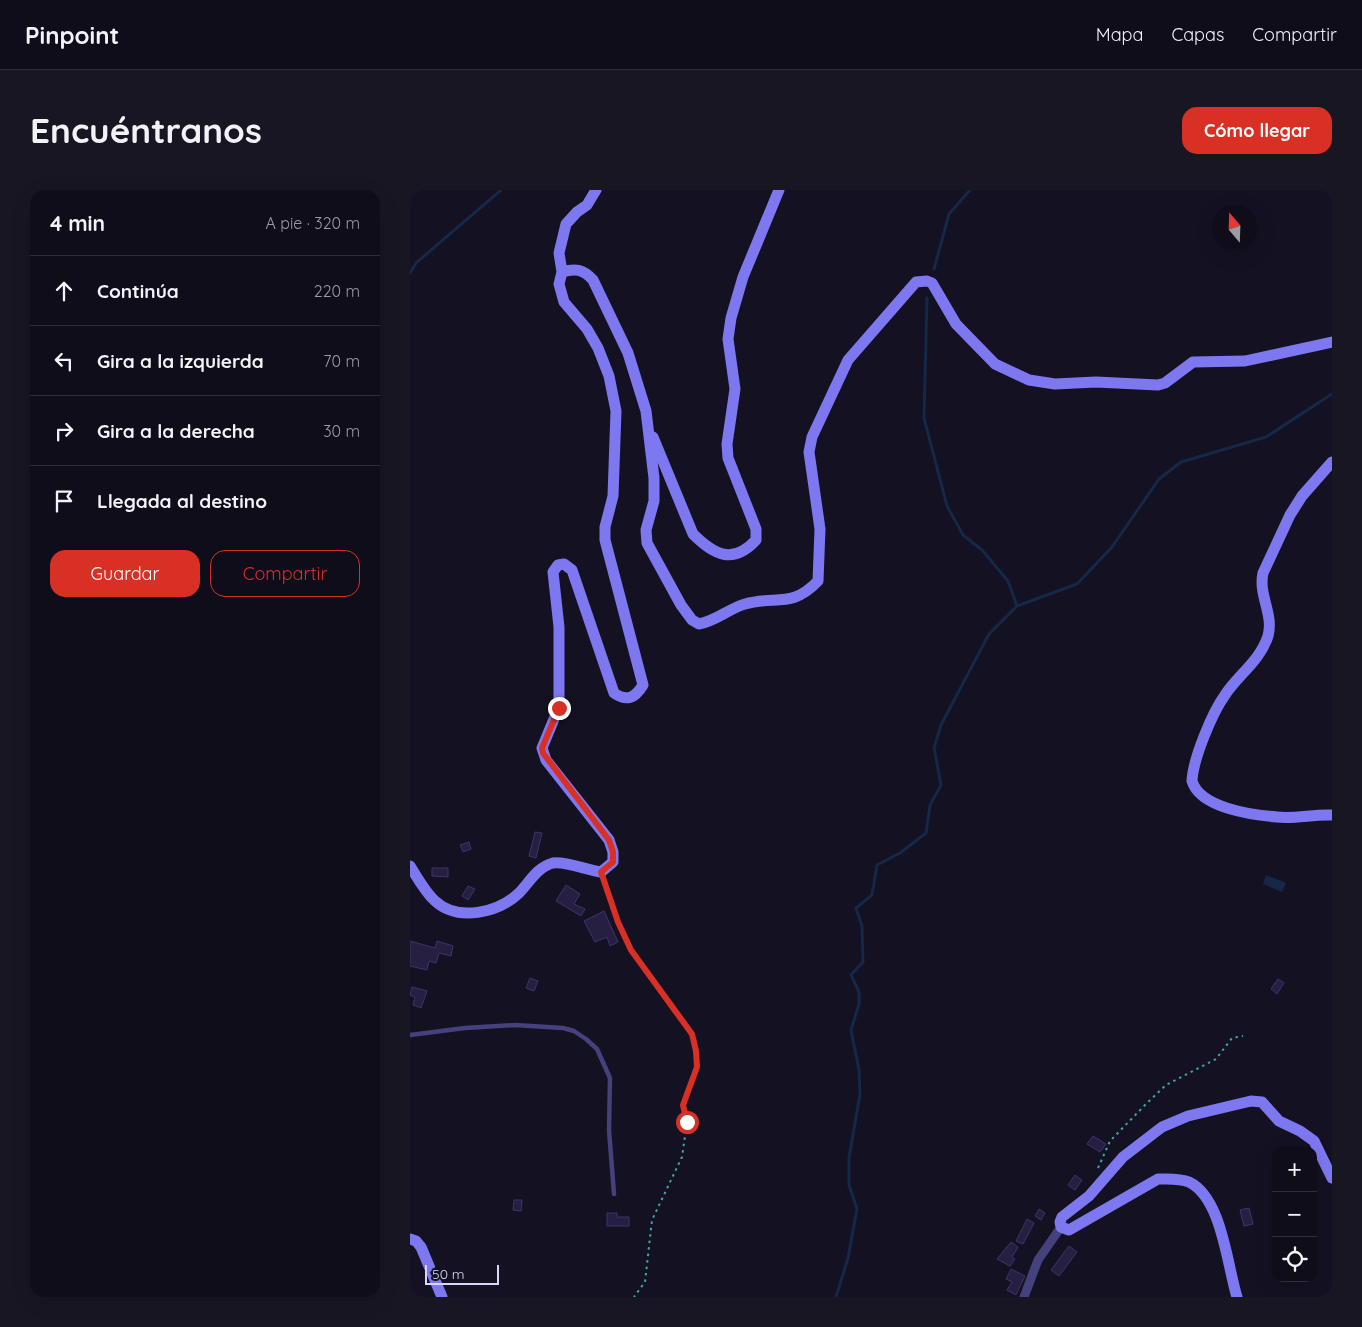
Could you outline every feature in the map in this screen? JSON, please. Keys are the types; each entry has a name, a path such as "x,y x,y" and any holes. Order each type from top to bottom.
{"street":[{"path":"410,866 435,901 462,913 491,910 511,901 538,871 554,863 601,872 613,862 613,852 609,840 546,760 542,748 559,708 559,628 552,577 558,565 564,564 572,570 614,692 621,698 630,698 637,694 643,685 605,540 605,526 613,496 616,411 609,376 598,348 587,329 562,296 559,284 562,272 559,253 566,224 577,212 587,206 596,190"},
{"path":"562,272 574,268 587,273 593,280 628,353 649,425 665,470 693,534 704,545 716,552 729,555 748,549 756,540 756,529 733,472 728,451 735,388 728,339 730,318 743,278 779,190"},
{"path":"649,425 654,501 646,530 647,542 681,605 692,620 699,624 709,622 728,610 747,603 788,600 808,592 818,581 820,529 809,452 812,437 848,360 916,282 927,280 932,283 956,324 994,364 1029,380 1055,384 1096,382 1158,385 1164,383 1193,362 1245,361 1332,342"},
{"path":"1332,462 1290,515 1263,573 1261,582 1262,593 1270,620 1268,636 1262,650 1224,695 1200,745 1192,777 1195,790 1199,795 1230,810 1279,817 1332,815"},
{"path":"1024,1297 1038,1260 1061,1228 1060,1222 1062,1217 1089,1196 1123,1156 1162,1127 1188,1116 1251,1102 1262,1102 1279,1122 1300,1131 1314,1141 1332,1178"},
{"path":"1061,1228 1068,1230 1158,1179 1171,1178 1188,1182 1210,1202 1219,1225 1237,1297"},
{"path":"410,1239 416,1241 422,1247 442,1297"}],"lane":[{"path":"601,872 618,922"},
{"path":"410,1035 465,1028 515,1025 563,1028 574,1031 586,1039 596,1049 610,1078 609,1130 614,1194"}],"path":[{"path":"618,922 631,950 692,1034 697,1067 683,1105 687,1122 682,1157 652,1220 645,1282 634,1297"},
{"path":"1094,1175 1110,1141 1147,1102 1166,1085 1216,1059 1232,1038 1242,1036"}],"water":[{"path":"1266,875 1286,883 1282,892 1263,884"}],"building":[{"path":"535,832 542,833 536,858 529,856"},
{"path":"469,842 471,849 463,852 460,845"},
{"path":"432,868 448,868 448,877 432,876"},
{"path":"566,885 580,894 574,904 585,909 581,916 556,901"},
{"path":"468,886 475,889 468,900 462,896"},
{"path":"604,911 618,942 610,946 607,937 595,942 584,921"},
{"path":"410,941 435,948 437,941 453,946 451,956 439,953 436,963 429,961 427,970 410,966"},
{"path":"530,978 538,981 534,991 526,988"},
{"path":"1278,979 1284,983 1277,994 1271,989"},
{"path":"412,987 427,991 421,1008 413,1005 415,997 410,995"},
{"path":"1093,1136 1106,1144 1100,1152 1087,1144"},
{"path":"1075,1175 1082,1180 1075,1190 1068,1185"},
{"path":"514,1200 522,1200 521,1211 513,1210"},
{"path":"1249,1208 1253,1224 1244,1226 1240,1210"},
{"path":"1039,1209 1045,1213 1041,1220 1035,1216"},
{"path":"607,1213 617,1213 617,1217 629,1217 629,1226 607,1226"},
{"path":"1027,1219 1034,1223 1023,1244 1016,1241"},
{"path":"1011,1242 1018,1247 1012,1257 1015,1259 1010,1266 997,1259"},
{"path":"1069,1246 1077,1252 1059,1276 1051,1270"},
{"path":"1011,1269 1025,1276 1016,1295 1007,1290 1012,1282 1006,1279"}],"waterway":[{"path":"410,273 416,263 501,190"},
{"path":"934,269 949,214 970,190"},
{"path":"927,298 924,418 947,506 963,535 982,550 1008,581 1017,606"},
{"path":"836,1297 848,1258 857,1209 849,1185 849,1158 860,1094 859,1070 851,1030 859,1004 859,992 851,975 863,962 862,926 856,908 872,895 877,865 900,853 926,833 930,805 941,785 934,748 941,725 989,634 1017,606 1077,584 1112,547 1159,479 1181,462 1266,437 1332,394"}],"route":[{"path":"559,708 542,748 543,753 546,760 581,801 609,840 613,852 613,862 601,872 618,922 631,950 692,1034 697,1067 683,1105 687,1122"}]}
